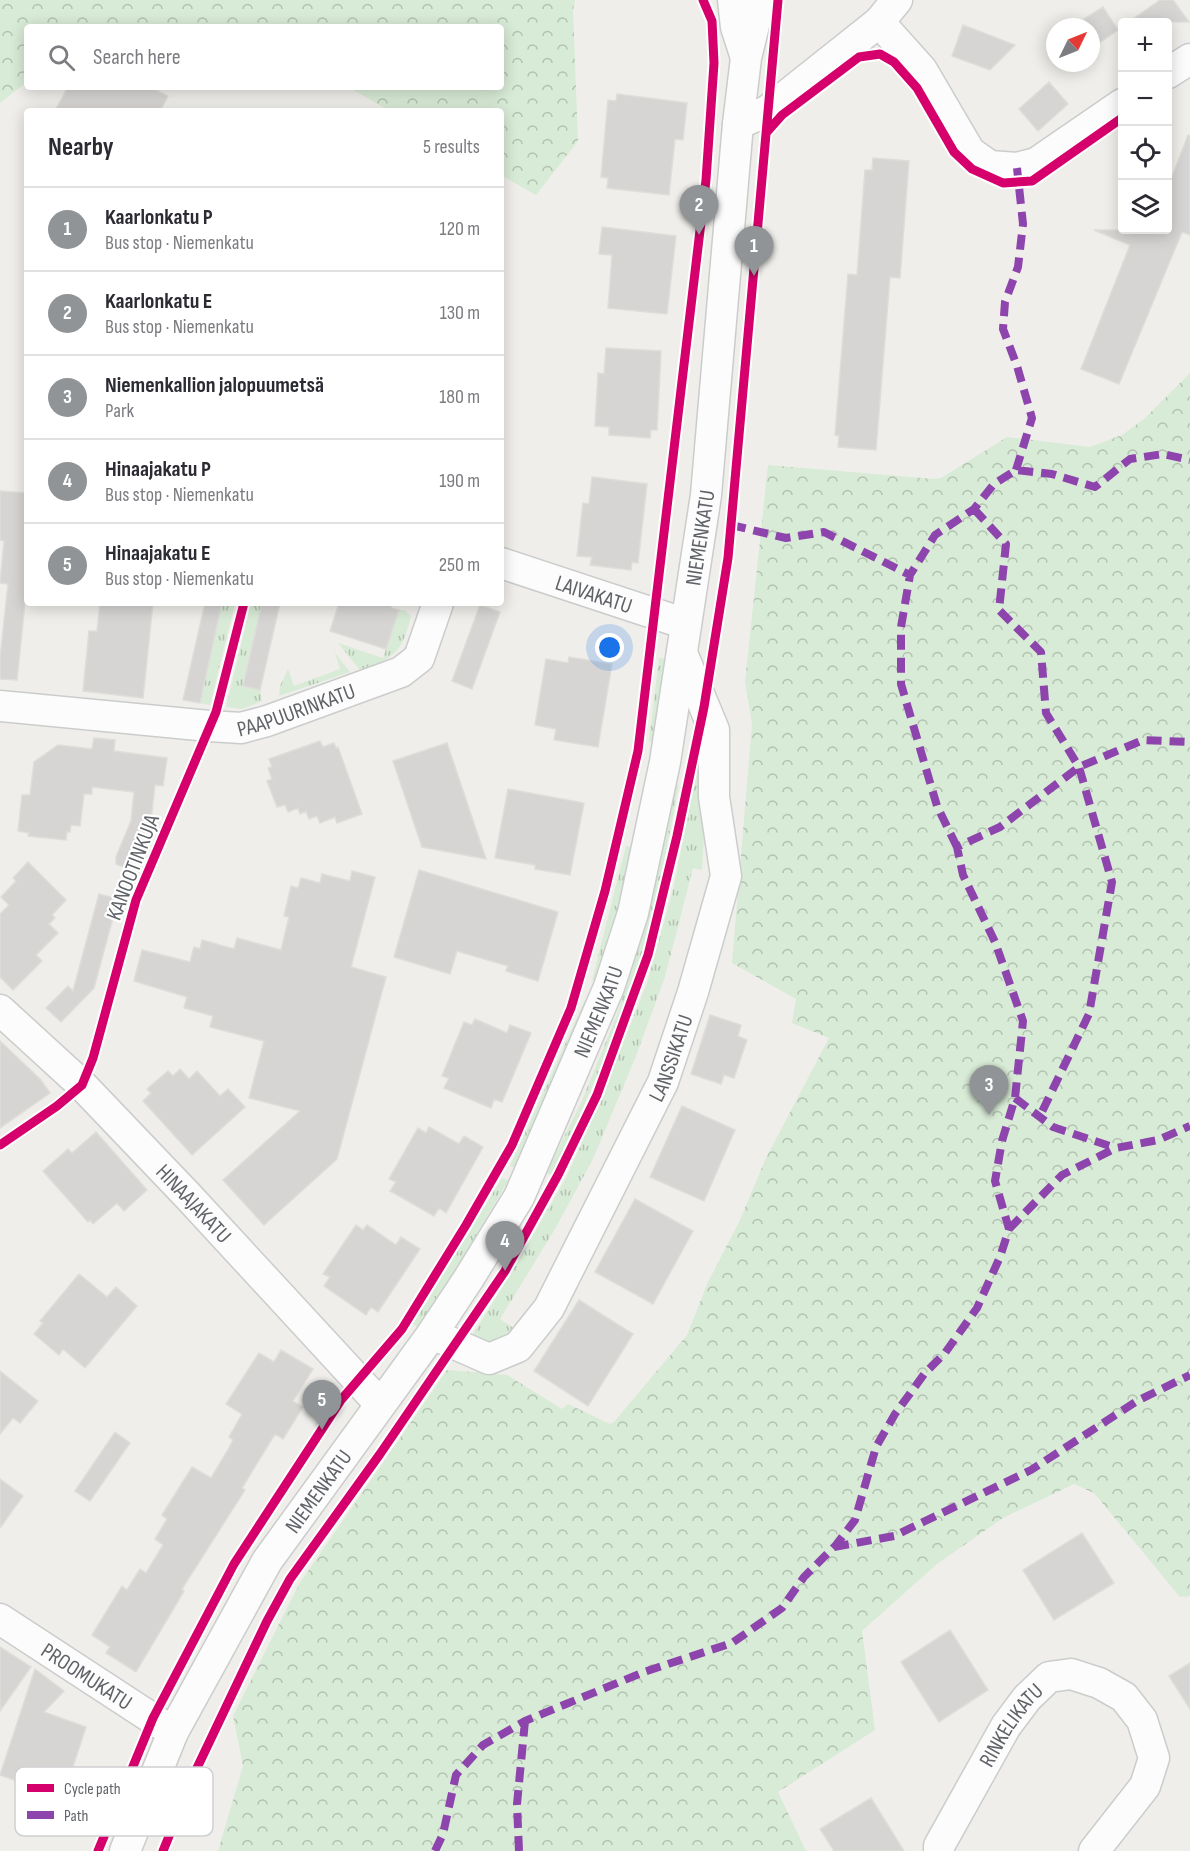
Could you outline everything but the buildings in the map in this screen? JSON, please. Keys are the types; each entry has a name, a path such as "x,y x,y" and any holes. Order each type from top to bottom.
{"street":[{"name":"NIEMENKATU","path":"733,0 736,27 746,58"},
{"name":"NIEMENKATU","path":"159,1767 173,1732 267,1560 432,1334 519,1197 609,987 635,901 665,762 682,653 706,495 738,124 746,58 760,0"},
{"path":"738,124 767,111 888,11 970,152 990,166 1017,168 1036,163 1118,107"},
{"path":"1170,72 1190,59"},
{"name":"LAIVAKATU","path":"504,564 686,624"},
{"name":"PAAPUURINKATU","path":"0,706 241,728 267,721 401,672 419,658 437,606"},
{"name":"LANSSIKATU","path":"432,1334 489,1359 518,1347 549,1308 663,1082 693,992 726,876 714,797 714,730 682,653"},
{"name":"HINAAJAKATU","path":"0,1010 90,1094 188,1196 380,1404"},
{"name":"PROOMUKATU","path":"0,1619 173,1732"},
{"name":"RINKELIKATU","path":"939,1851 939,1846 1006,1726 1027,1698 1049,1677 1071,1674 1099,1683 1124,1697 1142,1719 1154,1758 1145,1786 1094,1851"},
{"name":"NIEMENKATU","path":"125,1851 131,1836"}],"green space":[{"path":"0,0 575,0 573,10 578,141 536,195 504,177 504,108 385,108 353,90 504,90 504,24 24,24 24,84 0,103"},
{"path":"1190,373 1190,1596 1180,1597 1094,1493 1074,1484 1003,1518 937,1564 862,1631 875,1730 778,1792 806,1851 218,1851 243,1766 233,1716 299,1584 447,1370 507,1375 562,1409 568,1404 610,1424 614,1422 687,1335 708,1282 739,1222 766,1158 829,1038 792,1023 796,999 732,963 752,724 745,682 768,465 934,479 941,478 1007,437 1090,447 1122,435 1144,419"},
{"path":"221,606 234,606 210,705 200,703"},
{"path":"250,606 261,606 260,614 277,618 275,624 258,621 243,686 260,690 262,701 242,709 226,707"},
{"path":"399,610 406,611 411,616 400,646 381,662 360,670 338,643 383,658"},
{"path":"335,653 350,672 279,696 280,686 288,669 294,686 340,669"},
{"path":"659,658 667,659 657,743 649,741"},
{"path":"701,751 705,817 702,870 693,868 665,977 636,1056 593,1159 555,1229 500,1319 518,1331 496,1346 470,1339 566,1178 596,1111 647,983 673,890"},
{"path":"675,784 679,785 659,887 632,986 608,1050 551,1175 546,1173 581,1103 618,1012 647,921"},
{"path":"626,846 635,848 601,983 592,980"},
{"path":"585,1000 592,1004 516,1168 510,1166"},
{"path":"502,1178 508,1181 421,1329 413,1324"}],"marked path":[{"path":"1016,470 1032,418 1017,366 1003,329 1005,302 1018,267 1023,224 1017,168"},
{"path":"957,847 937,806 901,684 901,627 910,575 935,535 974,509 994,484 1016,470 1052,474 1095,487 1130,459 1163,454 1190,460"},
{"path":"974,509 1006,544 999,610 1041,652 1046,713 1079,767 1112,882 1089,1014 1040,1116"},
{"path":"731,525 786,538 824,532 910,575"},
{"path":"435,1851 443,1834 456,1775 483,1745 525,1721 644,1672 732,1643 782,1608 804,1577 836,1545 855,1520 876,1447 895,1414 925,1373 945,1353 977,1308 1000,1257 1009,1229 995,1181 1002,1141 1015,1098 1023,1021 995,942 963,875 957,847 1000,827 1079,767 1143,740 1190,742"},
{"path":"1015,1098 1053,1127 1116,1148"},
{"path":"1009,1229 1062,1175 1116,1148 1158,1140 1190,1126"},
{"path":"834,1547 894,1536 1031,1470 1137,1401 1190,1375"},
{"path":"519,1851 517,1804 525,1721"}],"cycle path":[{"path":"133,1767 153,1718 234,1564 341,1400 402,1329 466,1225 512,1145 571,1008 605,891 638,751 706,180 714,63 712,21 703,0"},
{"path":"197,1767 267,1621 290,1579 380,1454 505,1271 558,1175 597,1095 648,955 677,836 704,707 728,558 778,0"},
{"path":"766,133 782,115 859,57 880,54 894,62 917,88 954,152 972,169 1003,183 1032,181 1118,121"},
{"name":"KANOOTINKUJA","path":"0,1145 57,1106 82,1085 93,1058 136,900 216,712 243,606"},
{"path":"98,1851 104,1836"},
{"path":"163,1851 169,1836"}],"place":[{"name":"Kaarlonkatu E","path":"699,235"},
{"name":"Kaarlonkatu P","path":"754,276"},
{"name":"Niemenkallion jalopuumetsä","path":"989,1115"},
{"name":"Hinaajakatu P","path":"505,1271"},
{"name":"Hinaajakatu E","path":"322,1430"}]}
